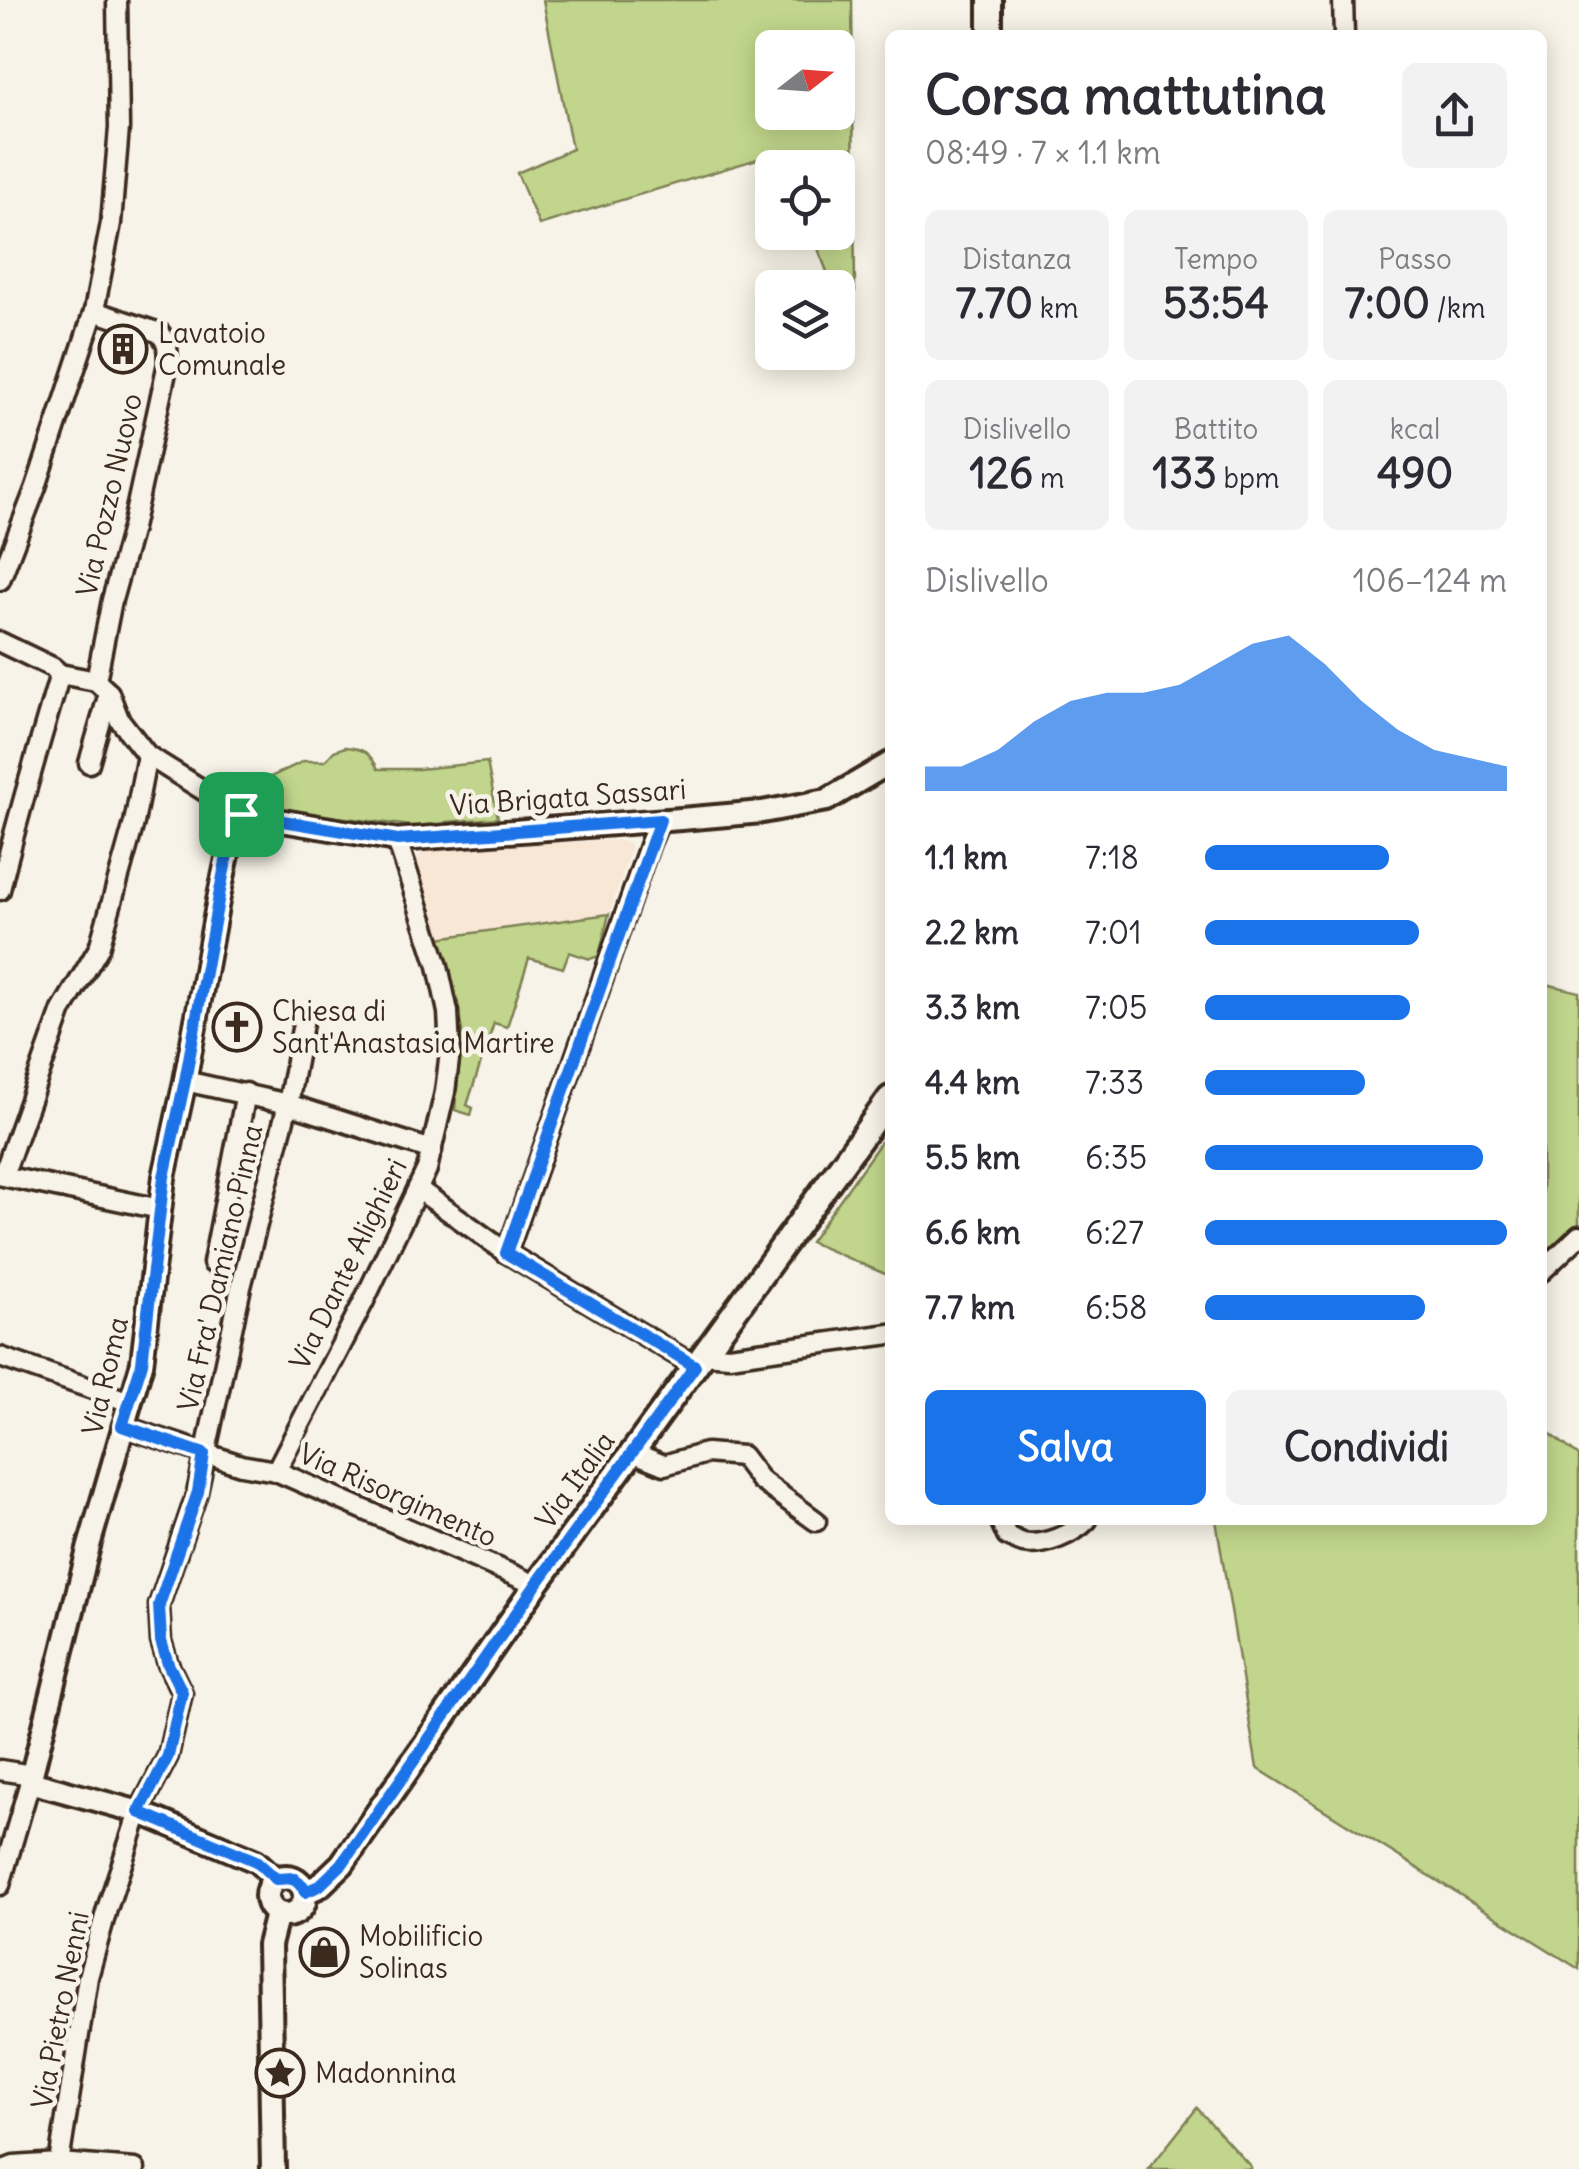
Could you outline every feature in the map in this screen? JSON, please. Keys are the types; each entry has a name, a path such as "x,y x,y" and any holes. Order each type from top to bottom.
{"main road":[{"path":"990,0 990,30"},
{"name":"Via Italia","path":"305,1892 319,1886 342,1864 536,1585 885,1105"},
{"path":"294,1878 305,1892 304,1904 290,1916 278,1914 269,1906 266,1894 276,1879 294,1878"},
{"path":"273,2169 269,1945 278,1914"}],"street":[{"path":"0,580 3,556 36,487 94,311 112,223 119,128 117,0"},
{"path":"1344,0 1344,30"},
{"name":"Via Pozzo Nuovo","path":"94,311 160,333 168,344 168,363 132,528 112,600 102,687"},
{"path":"0,642 60,674 102,687 147,755 241,814"},
{"path":"0,890 60,674"},
{"path":"89,763 102,687"},
{"path":"147,755 134,823 99,948 62,1010 4,1176 160,1209"},
{"name":"Via Brigata Sassari","path":"241,814 398,840 762,812 827,800 885,766"},
{"name":"Via Roma","path":"0,1884 31,1779 89,1546 142,1363 164,1177 232,831 241,814"},
{"path":"506,1253 660,820"},
{"name":"Via Dante Alighieri","path":"276,1471 427,1170 445,1092 450,1052 448,1012 438,966 398,840"},
{"name":"Via Fra' Damiano Pinna","path":"139,1812 168,1756 182,1692 161,1641 159,1605 198,1492 241,1287 288,1104 304,1018"},
{"path":"185,1081 288,1104 432,1150"},
{"path":"213,1264 246,1093"},
{"path":"418,1189 506,1253 699,1360 885,1335"},
{"path":"1547,1266 1579,1236"},
{"path":"0,1357 130,1402"},
{"name":"Via Risorgimento","path":"122,1426 241,1466 276,1471 536,1585"},
{"path":"632,1452 664,1464 706,1453 742,1456 760,1480 816,1521"},
{"path":"1002,1525 1007,1536 1038,1544 1082,1525"},
{"path":"0,1770 139,1812 256,1861 276,1879"},
{"name":"Via Pietro Nenni","path":"60,2163 88,1976 139,1812"},
{"path":"6,2169 60,2163 135,2169"}],"shaded area":[{"path":"618,840 629,843 631,848 609,914 438,938 413,862 427,848"}],"green space":[{"path":"543,0 852,0 852,30 755,30 755,130 853,130 854,150 755,150 755,160 539,225 517,173 572,149"},
{"path":"819,250 855,250 855,270 826,270"},
{"path":"345,747 365,752 378,769 487,762 498,818 446,822 436,829 247,806 222,795 231,788 241,791 304,761 325,761 334,751"},
{"path":"609,914 599,956 590,959 569,952 563,968 529,958 507,1027 494,1023 467,1105 473,1108 471,1115 455,1110 462,1031 438,938"},
{"path":"1547,984 1579,992 1579,1233 1547,1269"},
{"path":"885,1136 885,1274 810,1242"},
{"path":"1547,1431 1579,1456 1579,1969 1257,1768 1217,1525 1547,1525"},
{"path":"1197,2108 1251,2167 1251,2169 1149,2169"}],"place":[{"name":"Lavatoio Comunale","path":"123,349"},
{"name":"Chiesa di Sant'Anastasia Martire","path":"237,1027"},
{"name":"Mobilificio Solinas","path":"324,1952"},
{"name":"Madonnina","path":"280,2073"}],"route":[{"path":"241,814 398,840 660,820 506,1253 695,1366 536,1585 342,1864 319,1886 305,1892 294,1878 276,1879 256,1861 139,1812 168,1756 182,1692 161,1641 159,1605 198,1492 204,1454 122,1426 142,1363 164,1177 232,831 241,814"}]}
